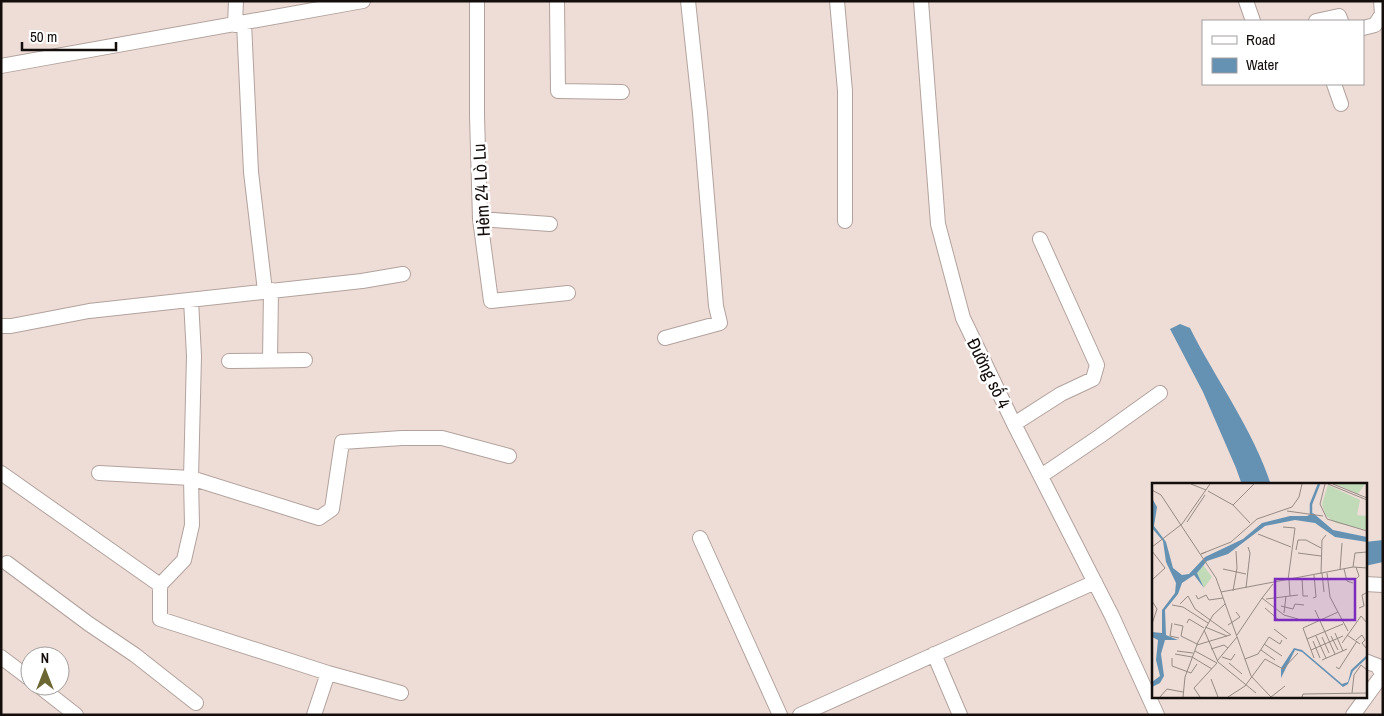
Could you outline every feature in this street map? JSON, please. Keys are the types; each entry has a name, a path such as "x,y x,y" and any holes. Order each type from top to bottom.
{"street":[{"path":"236,1 240,24 251,172 268,291 270,360"},
{"path":"1,66 363,1"},
{"name":"Hẻm 24 Lò Lu","path":"477,1 477,116 480,219 491,301 568,293"},
{"path":"558,1 558,91 622,92"},
{"path":"665,338 720,323 716,306 700,113 688,1"},
{"path":"837,1 845,91 845,221"},
{"name":"Đường số 4","path":"921,1 938,224 963,318 1014,424 1112,616 1158,715"},
{"path":"1246,1 1252,20"},
{"path":"1364,28 1375,25 1383,14 1381,1"},
{"path":"1321,20 1339,16 1341,20"},
{"path":"1334,85 1341,104"},
{"path":"480,219 550,224"},
{"path":"1014,424 1060,394 1093,379 1097,365 1040,240"},
{"path":"1,326 10,326 88,311 362,281 403,274"},
{"path":"191,300 194,356 191,478 192,526 184,560 160,585 160,619 328,673 401,692"},
{"path":"229,361 305,360"},
{"path":"1041,476 1160,392"},
{"path":"99,473 191,478 319,518 332,508 342,442 402,438 442,438 509,456"},
{"path":"1,473 160,585"},
{"path":"700,538 780,715"},
{"path":"7,563 88,624 135,655 196,704"},
{"path":"800,715 1095,582"},
{"path":"1366,584 1383,585"},
{"path":"934,654 960,715"},
{"path":"1,657 20,671"},
{"path":"1366,661 1378,666 1382,675 1366,697"},
{"path":"314,715 328,673"},
{"path":"52,696 76,715"},
{"path":"1353,715 1365,698"}],"water":[{"path":"1180,324 1190,328 1244,424 1270,483 1241,483 1203,392 1170,329"},
{"path":"1383,540 1383,562 1366,566 1366,542"}]}
